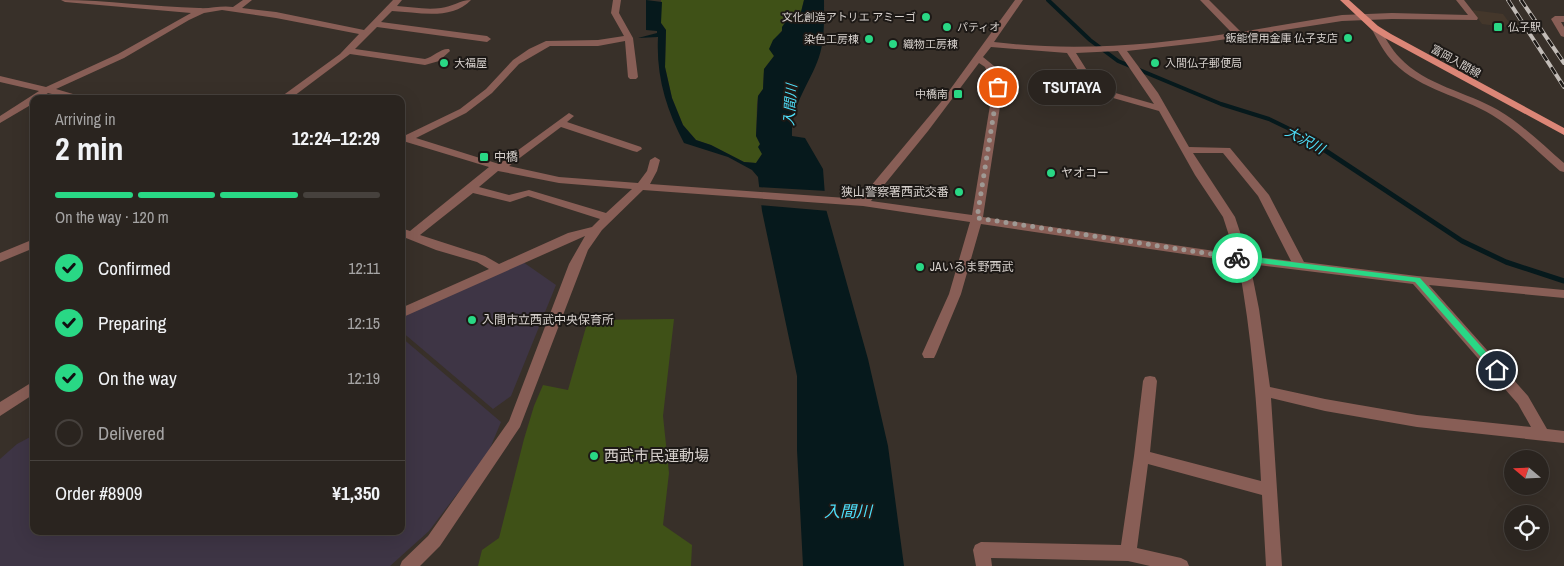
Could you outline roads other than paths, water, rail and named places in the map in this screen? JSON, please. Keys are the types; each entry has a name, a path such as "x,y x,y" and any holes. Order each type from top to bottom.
{"main road":[{"name":"富岡入間線","path":"1344,0 1375,28 1564,132"}],"street":[{"path":"65,0 206,10 234,10 304,19 366,33"},
{"path":"38,95 121,56 186,18 206,10 214,0"},
{"path":"234,10 248,0"},
{"path":"289,95 348,51 398,0"},
{"path":"391,8 446,10 456,8 467,0"},
{"path":"617,0 614,13 629,38 633,77"},
{"path":"863,203 885,179 979,58 1019,0"},
{"path":"1204,0 1238,34"},
{"path":"989,44 1015,48 1107,48 1176,43 1322,21 1363,17 1474,18 1460,0"},
{"path":"1564,19 1555,19 1564,34"},
{"path":"376,24 488,39"},
{"path":"1375,28 1398,62 1427,82 1495,113 1517,128 1564,169"},
{"path":"405,137 463,110 490,91 516,62 532,51 549,43 598,43 629,38"},
{"path":"1120,47 1162,108 1200,175 1229,217 1243,259 1253,309 1263,391 1274,566"},
{"path":"1069,49 1095,90 1162,108"},
{"path":"348,51 425,62 436,58 446,51"},
{"path":"929,354 955,294 977,218 998,87 989,66 979,58"},
{"path":"0,79 68,95"},
{"path":"0,120 30,100"},
{"path":"407,233 472,189 498,167 569,116"},
{"path":"560,124 637,149"},
{"path":"405,139 498,167 559,180 863,203 977,218 1243,259 1417,280 1564,294"},
{"path":"1185,150 1226,150 1263,194 1300,266"},
{"path":"408,566 434,541 451,519 480,479 515,423 575,264 586,241 607,217 643,187 652,171 655,160"},
{"path":"472,189 510,200 529,193 607,217"},
{"path":"405,310 572,236 594,230"},
{"path":"407,233 440,247 481,259 497,268"},
{"path":"0,258 30,245"},
{"path":"1417,280 1523,400 1542,434"},
{"path":"1128,553 1142,456 1150,381"},
{"path":"0,410 30,389"},
{"path":"1263,391 1325,405 1417,420 1564,437"},
{"path":"1142,456 1269,490"},
{"path":"984,566 981,550 1128,553 1181,566"}],"water":[{"name":"入間川","path":"646,0 662,2 661,23 666,30 665,67 672,98 683,125 696,140 711,145 744,162 756,163 762,154 758,147 760,144 756,136 758,96 763,89 764,69 774,56 769,49 773,40 782,31 786,21 795,20 800,16 804,0 824,0 824,29 821,50 797,105 792,125 792,136 805,138 823,169 826,209 868,359 888,446 904,566 803,566 797,450 797,376 762,211 758,177 752,170 728,157 684,143 667,105 659,65 658,37 638,38 657,33 657,31 646,30"}],"waterway":[{"name":"大沢川","path":"1048,0 1090,40 1118,61 1221,104 1269,119 1304,136 1319,146"},
{"name":"大沢川","path":"1317,145 1462,241 1506,262 1564,281"}],"railway":[{"path":"1508,0 1564,87"},
{"path":"1521,0 1564,63"}],"place":[{"name":"文化創造アトリエ アミーゴ","path":"926,17"},
{"name":"パティオ","path":"947,27"},
{"name":"仏子駅","path":"1498,27"},
{"name":"飯能信用金庫 仏子支店","path":"1348,38"},
{"name":"染色工房棟","path":"869,39"},
{"name":"織物工房棟","path":"893,44"},
{"name":"大福屋","path":"444,63"},
{"name":"入間仏子郵便局","path":"1155,63"},
{"name":"TSUTAYA","path":"998,87"},
{"name":"中橋南","path":"958,94"},
{"name":"中橋","path":"484,157"},
{"name":"ヤオコー","path":"1051,173"},
{"name":"狭山警察署西武交番","path":"959,192"},
{"name":"JAいるま野西武","path":"920,267"},
{"name":"入間市立西武中央保育所","path":"472,320"},
{"name":"西武市民運動場","path":"594,456"}]}
